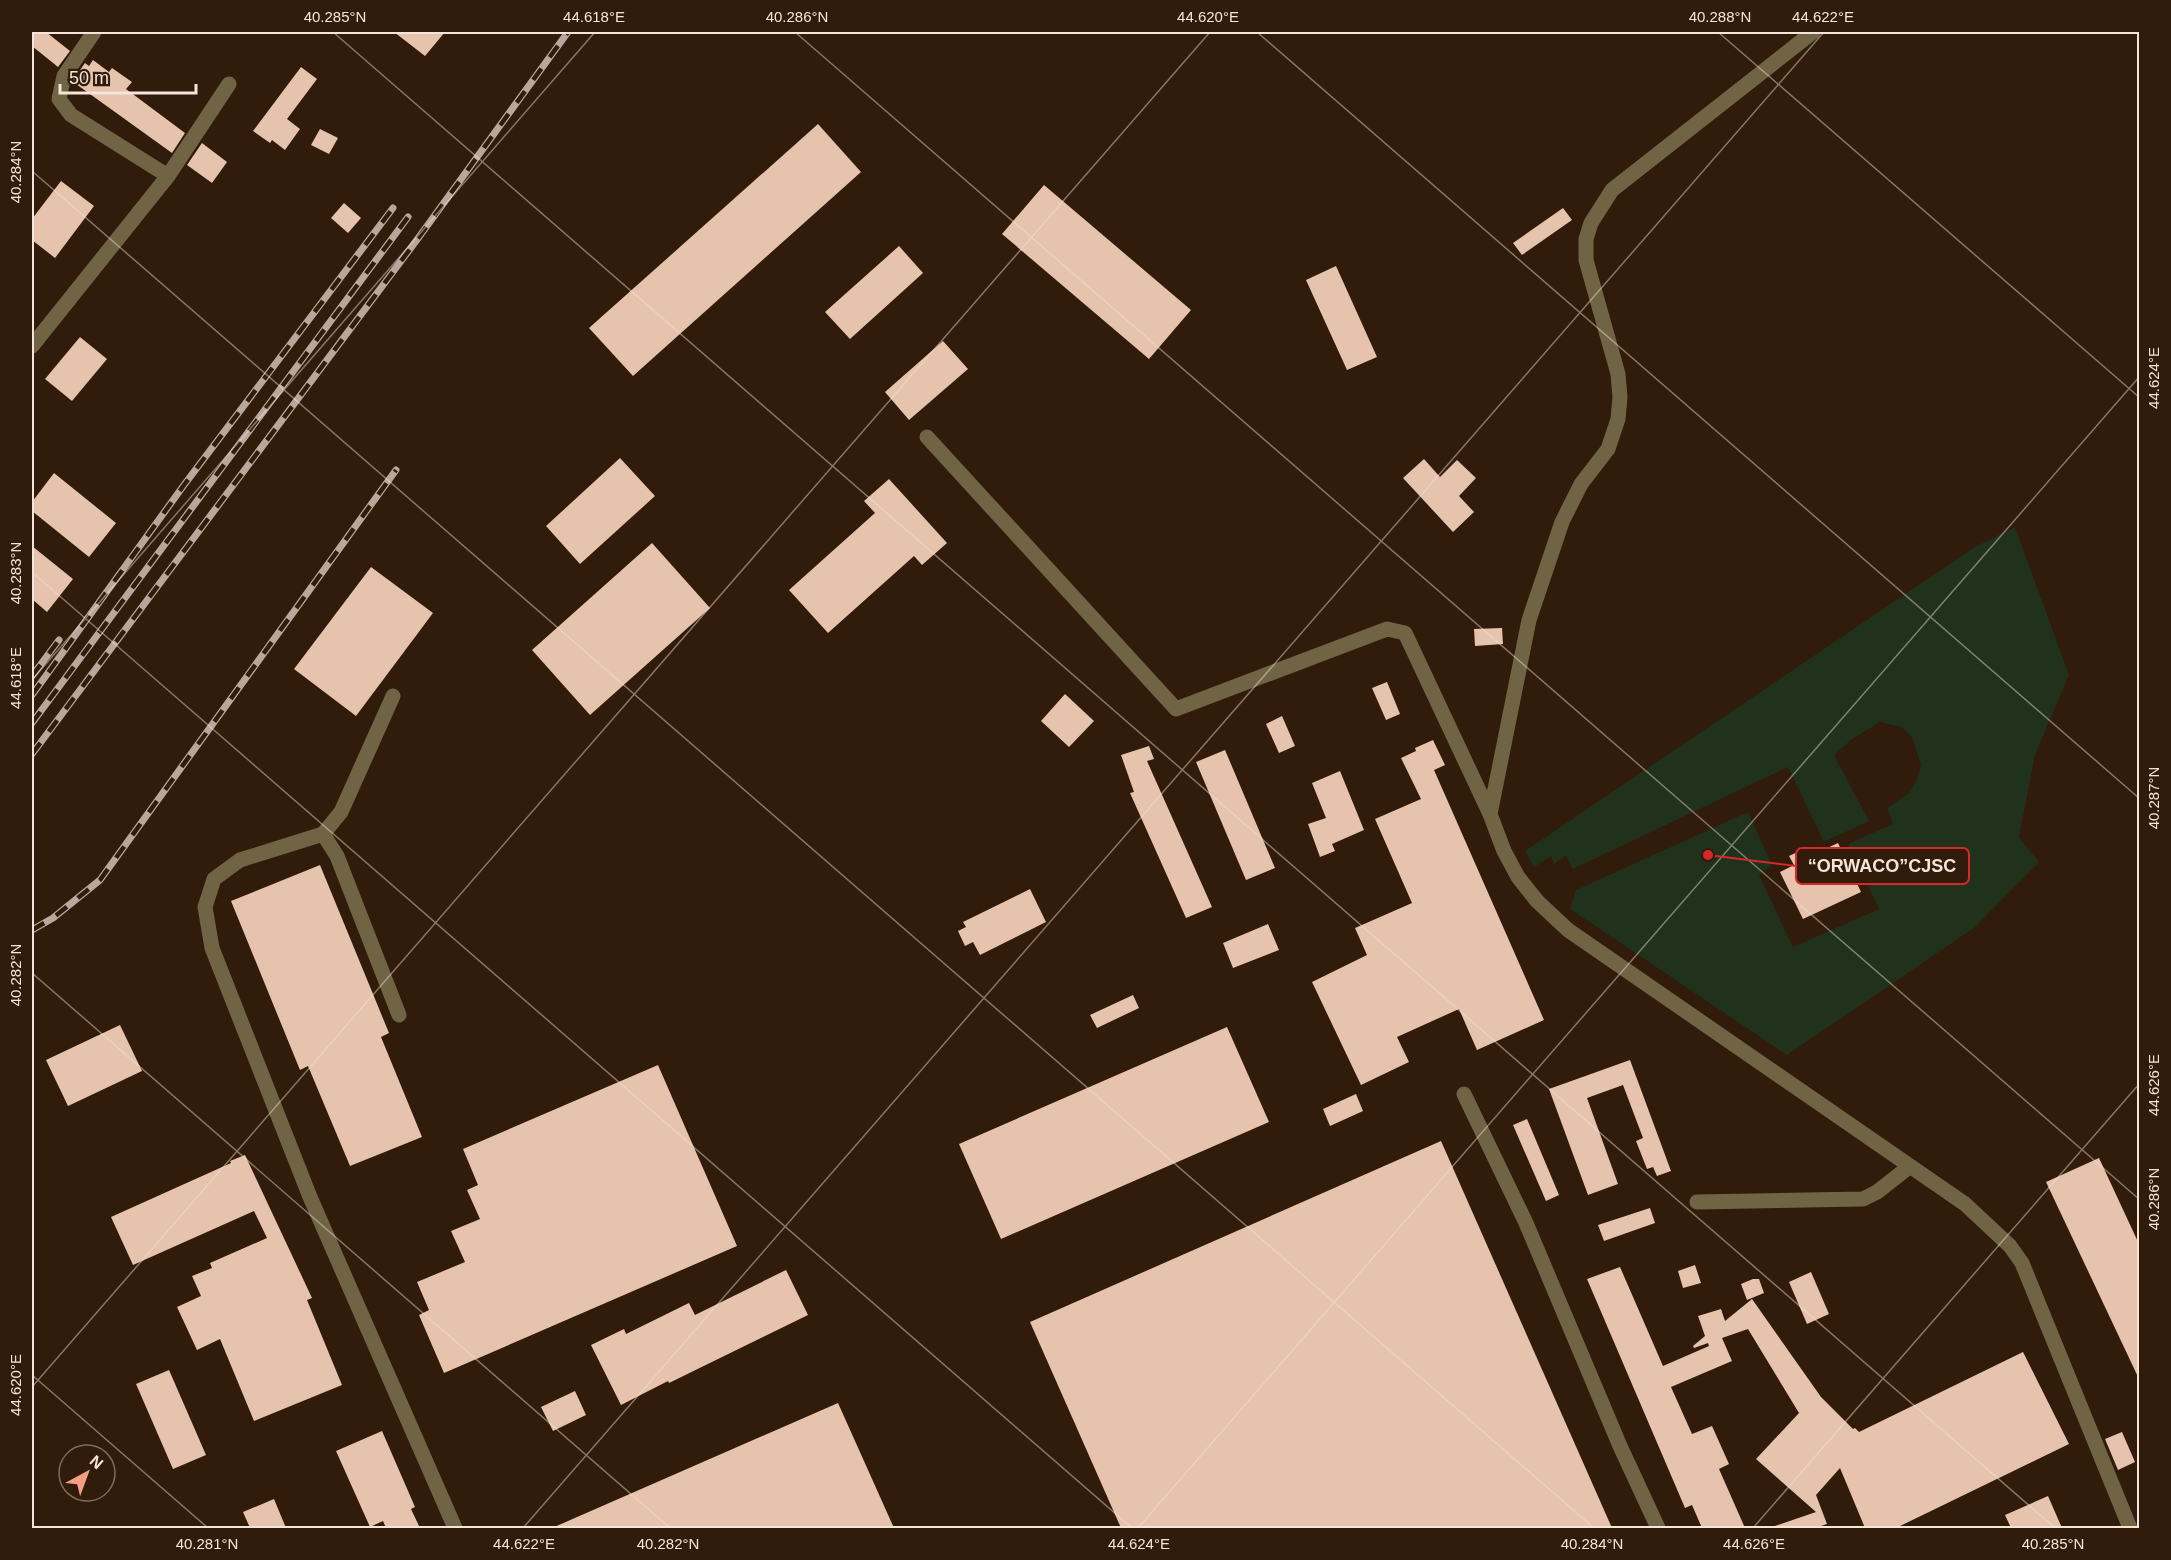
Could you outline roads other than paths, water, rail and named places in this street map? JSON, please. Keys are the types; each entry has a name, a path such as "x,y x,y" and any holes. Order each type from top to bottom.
{"street":[{"path":"94,32 64,76 59,99 71,115 168,176"},
{"path":"1490,814 1529,620 1562,522 1581,484 1608,449 1618,419 1620,397 1618,374 1586,260 1586,239 1591,222 1612,190 1813,32"},
{"path":"32,346 168,176 229,84"},
{"path":"927,437 1176,709 1388,629 1406,633 1490,814 1504,851 1518,877 1537,901 1568,930 1965,1204 1997,1233 2022,1263 2130,1528"},
{"path":"393,696 341,812 323,834 240,860 214,879 205,907 212,948 310,1197 455,1528"},
{"path":"323,834 337,856 399,1015"},
{"path":"1464,1094 1526,1223 1620,1446 1658,1528"},
{"path":"1697,1202 1863,1199 1877,1192 1909,1167"}],"railway":[{"path":"32,754 419,237 568,32"},
{"path":"32,695 184,485 393,208"},
{"path":"32,723 408,217"},
{"path":"32,930 53,918 100,880 396,470"},
{"path":"32,676 59,640"}],"place":[{"name":"“ORWACO”CJSC","path":"1708,855"}]}
